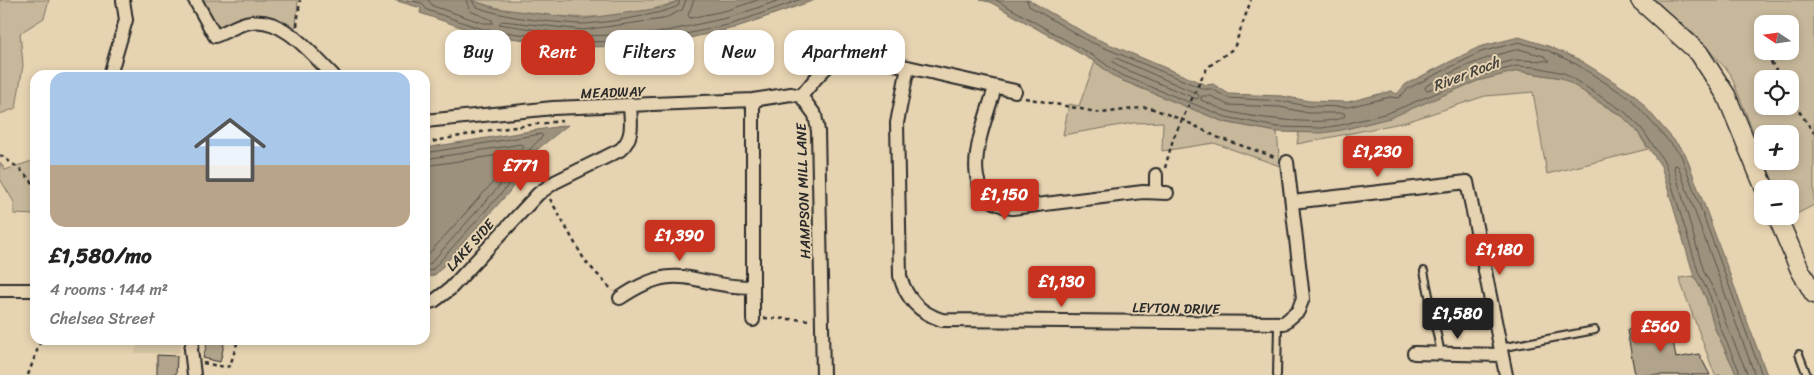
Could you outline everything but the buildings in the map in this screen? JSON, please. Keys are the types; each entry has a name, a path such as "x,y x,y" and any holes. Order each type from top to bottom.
{"street":[{"path":"111,70 126,20 123,0"},
{"path":"195,0 215,36 249,22 258,22 282,28 328,70"},
{"path":"1640,0 1699,53 1726,94 1761,180"},
{"path":"801,96 826,66 846,56 862,55 1015,92"},
{"name":"LEYTON DRIVE","path":"908,67 897,123 899,267 902,286 919,309 934,317 951,320 1278,325"},
{"path":"995,87 975,170 981,191 992,201 1012,208 1162,192 1156,175"},
{"name":"MEADWAY","path":"430,120 553,108 753,100 782,94 801,96"},
{"name":"HAMPSON MILL LANE","path":"801,96 816,115 818,131 823,375"},
{"path":"753,100 753,319"},
{"name":"LAKE SIDE","path":"430,302 450,289 518,214 545,189 620,150 626,145 631,131 630,106"},
{"path":"1278,325 1294,317 1303,298 1287,162"},
{"path":"1292,202 1467,182 1506,375"},
{"path":"1781,225 1800,270 1814,294"},
{"path":"620,298 646,282 668,276 685,276 738,287 753,287"},
{"path":"0,290 30,290"},
{"path":"193,345 194,375"},
{"path":"1414,353 1501,352"}],"lane":[{"path":"1424,271 1442,354"},
{"path":"1277,375 1278,325"},
{"path":"1501,352 1595,330"},
{"path":"1799,354 1807,375"}],"path":[{"path":"295,39 300,0"},
{"path":"1156,175 1165,168 1173,139 1203,75 1208,67 1234,48 1250,0"},
{"path":"1772,62 1776,70"},
{"path":"1015,92 1014,96 1081,111 1101,113 1148,107 1183,120 1219,138 1287,162"},
{"path":"1799,111 1814,133"},
{"path":"430,142 491,130 565,121"},
{"path":"0,155 20,169 30,180"},
{"path":"545,189 585,261 620,298"},
{"path":"753,319 822,320"},
{"path":"28,375 39,345"},
{"path":"192,360 225,367 230,366 236,345"}],"shaded area":[{"path":"0,0 49,0 44,18 20,33 23,65 16,108 0,114"},
{"path":"199,0 298,0 296,27 261,15 221,30"},
{"path":"471,0 680,0 631,14 604,17 576,17 547,16 520,12"},
{"path":"1653,0 1814,0 1814,205 1799,213 1799,180 1772,180 1769,170 1799,170 1799,125 1754,125 1754,134 1730,73 1694,34"},
{"path":"1095,62 1116,78 1224,122 1277,132 1280,166 1214,143 1162,151 1163,122 1133,123 1063,135 1069,104 1079,106"},
{"path":"1518,71 1562,78 1580,88 1591,98 1622,116 1637,131 1648,149 1547,174 1533,92 1485,96 1406,122 1297,144 1299,131 1323,131 1369,123 1477,81"},
{"path":"0,162 5,170 30,162 30,215 14,214 14,202 0,179"},
{"path":"1694,276 1706,298 1715,329 1737,375 1715,375 1679,278"},
{"path":"137,345 181,345 179,353 135,353"}],"water":[{"path":"394,0 471,0 494,8 582,19 662,8 680,0 815,0 734,28 704,30 704,35 694,37 694,30 605,30 605,47 595,47 595,30 521,30 521,39 511,38 511,30 469,30 420,13 421,8"},
{"name":"River Roch","path":"980,0 1029,0 1090,36 1206,85 1213,84 1229,94 1282,96 1309,101 1348,102 1391,91 1397,94 1406,84 1479,47 1519,37 1548,46 1578,59 1635,95 1685,153 1767,375 1737,375 1715,329 1706,298 1694,276 1661,166 1637,131 1622,116 1562,78 1518,71 1477,81 1390,118 1322,133 1277,132 1224,122 1116,78 1095,62 990,2"},
{"path":"568,125 534,152 510,191 436,274 430,277 430,147"}]}
